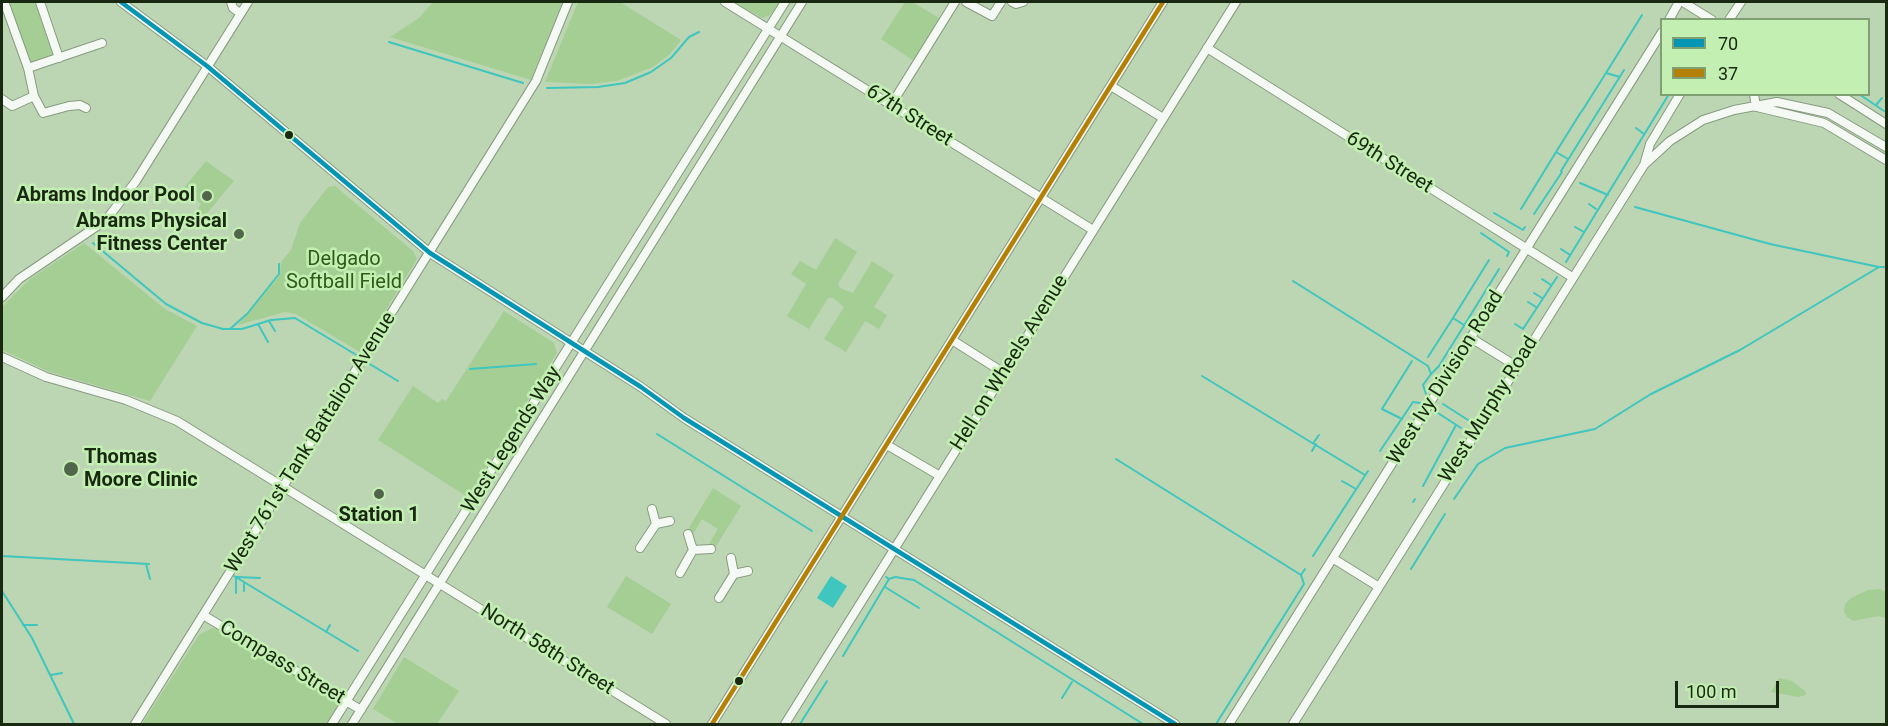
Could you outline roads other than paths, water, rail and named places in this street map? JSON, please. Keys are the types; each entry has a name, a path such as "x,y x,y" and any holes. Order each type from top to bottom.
{"street":[{"path":"40,2 59,58"},
{"path":"121,2 207,66 430,253 684,418 1175,724"},
{"path":"231,2 233,8 240,13"},
{"path":"2,297 19,279 106,220 136,181 248,2"},
{"name":"West 761st Tank Battalion Avenue","path":"135,724 536,81 568,2"},
{"name":"67th Street","path":"725,2 1093,230"},
{"name":"West Legends Way","path":"332,724 785,2"},
{"name":"West Legends Way","path":"352,724 802,2"},
{"path":"891,105 955,2"},
{"path":"966,2 992,16 1001,2"},
{"path":"1012,2 1016,4 1023,2"},
{"path":"712,724 1163,2"},
{"name":"Hell on Wheels Avenue","path":"785,724 1236,2"},
{"path":"1670,18 1681,2 1709,18"},
{"path":"1730,18 1742,2"},
{"path":"4,5 28,68 34,96 43,112 69,106 80,105 86,108"},
{"name":"West Ivy Division Road","path":"1229,724 1660,35"},
{"path":"28,68 102,43"},
{"name":"69th Street","path":"1207,48 1572,277"},
{"path":"1111,86 1163,118"},
{"path":"2,99 12,106 34,96"},
{"name":"West Murphy Road","path":"1293,724 1644,165 1650,144 1679,96"},
{"path":"1754,96 1756,107"},
{"path":"1842,96 1887,124"},
{"path":"1644,165 1670,141 1703,120 1734,110 1777,102 1812,107 1843,120 1887,147"},
{"path":"1756,107 1824,123 1887,160"},
{"path":"1471,338 1516,366"},
{"path":"952,340 1004,373"},
{"name":"North 58th Street","path":"2,357 52,380 126,400 169,417 666,724"},
{"path":"887,445 940,476"},
{"path":"652,509 656,524"},
{"path":"640,548 656,524 670,521"},
{"path":"680,573 693,550 688,534"},
{"path":"693,550 711,549"},
{"path":"719,598 734,574 731,558"},
{"path":"1334,559 1379,586"},
{"path":"734,574 748,571"},
{"name":"Compass Street","path":"203,615 361,710"}],"water":[{"path":"831,576 847,586 833,608 817,598"}],"waterway":[{"path":"1620,77 1606,73 1642,15"},
{"path":"547,88 598,87 625,83 651,72 671,58 689,37 699,32"},
{"path":"389,42 523,83"},
{"path":"1561,171 1624,70"},
{"path":"1582,111 1606,73"},
{"path":"1566,262 1668,96"},
{"path":"1862,96 1884,111"},
{"path":"1876,105 1882,98"},
{"path":"1568,159 1556,152 1581,112"},
{"path":"1636,128 1644,134"},
{"path":"1521,209 1556,152"},
{"path":"1534,214 1562,172"},
{"path":"1580,183 1608,195"},
{"path":"1589,204 1596,209"},
{"path":"1635,207 1770,244 1879,267"},
{"path":"1494,213 1523,230 1525,227"},
{"path":"1575,227 1584,232"},
{"path":"1481,233 1509,252 1507,256"},
{"path":"93,243 166,304 202,323 223,329 242,329 271,320 295,318 358,356"},
{"path":"1561,249 1570,255"},
{"path":"1464,325 1453,318 1489,260"},
{"path":"230,329 247,314 279,274 279,264"},
{"path":"1454,499 1478,464 1505,448 1595,429 1651,394 1740,350 1879,267 1886,267"},
{"path":"1431,374 1439,366 1499,269"},
{"path":"1515,324 1523,329 1557,277"},
{"path":"1542,279 1551,285"},
{"path":"1293,281 1428,366 1431,374 1423,385 1426,394"},
{"path":"1534,293 1542,298"},
{"path":"1528,302 1536,307"},
{"path":"1428,357 1453,318"},
{"path":"269,321 275,331"},
{"path":"258,324 268,342"},
{"path":"1402,419 1382,409 1412,361"},
{"path":"368,363 398,381"},
{"path":"470,369 536,364"},
{"path":"1202,376 1365,475"},
{"path":"1380,451 1413,402 1420,403"},
{"path":"1443,404 1468,420"},
{"path":"1438,413 1461,428"},
{"path":"1423,486 1456,425"},
{"path":"657,434 812,531"},
{"path":"1314,442 1319,435"},
{"path":"1312,451 1316,444"},
{"path":"1116,459 1301,575 1305,569"},
{"path":"1313,556 1368,471"},
{"path":"1342,481 1356,489"},
{"path":"1411,569 1445,514"},
{"path":"2,556 149,564"},
{"path":"146,564 150,579"},
{"path":"1216,724 1304,584 1301,575"},
{"path":"234,576 358,651"},
{"path":"236,593 236,577 260,578"},
{"path":"843,656 889,579 886,577"},
{"path":"889,579 895,577 914,580 1143,724"},
{"path":"244,582 244,591"},
{"path":"885,587 919,608"},
{"path":"2,591 32,638 74,724"},
{"path":"23,625 37,625"},
{"path":"326,632 330,625"},
{"path":"51,675 62,673"},
{"path":"800,724 827,681"},
{"path":"1062,698 1072,682"}],"place":[{"name":"Abrams Indoor Pool","path":"207,196"},
{"name":"Abrams Physical Fitness Center","path":"239,234"},
{"name":"Thomas Moore Clinic","path":"71,469"},
{"name":"Station 1","path":"379,494"}],"park label":[{"name":"Delgado Softball Field","path":"344,272"}]}
